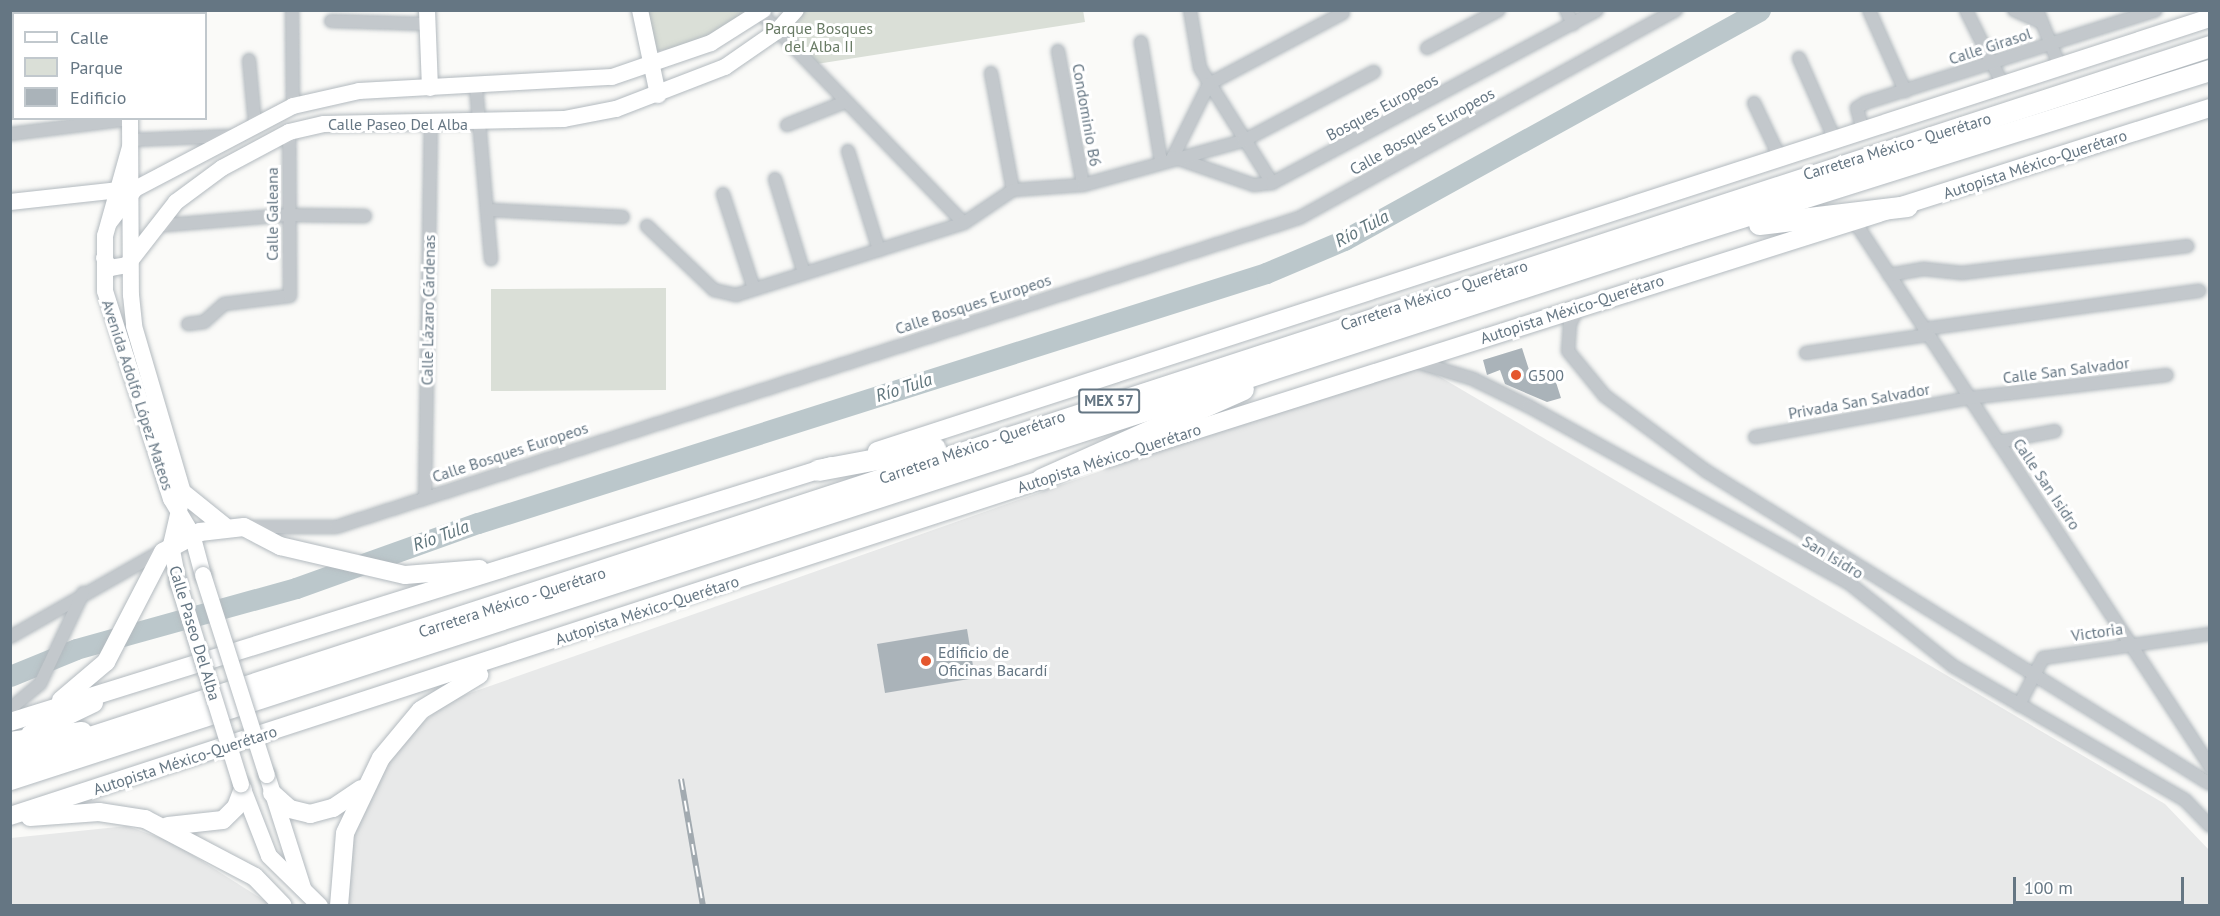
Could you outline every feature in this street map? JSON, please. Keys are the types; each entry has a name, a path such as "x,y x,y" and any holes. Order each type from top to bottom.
{"highway":[{"name":"Carretera México - Querétaro","path":"10,763 675,549 1009,434 2210,46"},
{"name":"Carretera México - Querétaro","path":"10,779 1286,363 2210,70"},
{"path":"1678,237 1907,206"},
{"path":"1041,479 1220,401 1286,363"},
{"path":"818,470 1009,434"},
{"path":"11,735 105,732"}],"main road":[{"path":"640,10 650,68 658,95"},
{"name":"Calle Paseo Del Alba","path":"320,906 265,849 242,786 178,582 171,545 183,493 134,326 132,259 155,226 214,173 290,132 358,123 478,124 590,116 658,95 725,67 777,31 796,10"},
{"name":"Calle Paseo Del Alba","path":"109,223 135,189 255,123 293,106 359,91 576,82 650,68 711,43 762,12"},
{"path":"427,17 430,88"},
{"path":"42,712 818,470 2210,18"},
{"path":"358,123 351,101 359,91"},
{"name":"Autopista México-Querétaro","path":"10,817 1579,305 1907,206 2210,108"},
{"name":"Avenida Adolfo López Mateos","path":"130,120 135,189 132,259"},
{"name":"Avenida Adolfo López Mateos","path":"131,143 109,223 104,258 113,321 180,514 192,534"},
{"path":"10,202 135,189"},
{"path":"104,258 115,269 132,259"},
{"path":"183,493 224,526"},
{"path":"11,735 82,687 106,662 171,545 192,534 224,526 244,527 288,548 396,573 423,576 529,562"},
{"name":"Calle Paseo Del Alba","path":"192,534 203,575 309,906"},
{"path":"339,906 345,833 369,781 403,727 430,702 565,637"},
{"path":"11,735 72,717 119,689"},
{"path":"272,793 290,809 316,813 343,803 369,781"},
{"path":"10,817 106,813 160,825 218,822 236,807 242,786"},
{"path":"160,825 255,877 283,906"}],"street":[{"path":"292,10 293,106"},
{"path":"1190,10 1194,48 1209,84 1243,141 1272,183"},
{"path":"1427,48 1499,10"},
{"path":"1566,10 1573,24"},
{"name":"Bosques Europeos","path":"1272,183 1597,10"},
{"name":"Calle Bosques Europeos","path":"244,527 329,528 1299,218 1676,10"},
{"path":"1869,10 1905,91"},
{"path":"1966,10 2003,85"},
{"path":"2014,10 2039,16 2060,67"},
{"name":"Calle Girasol","path":"1863,131 1857,108 2050,44 2120,17 2156,10"},
{"path":"762,12 777,31 964,223"},
{"path":"1167,159 1209,84 1343,13"},
{"path":"331,21 427,17"},
{"path":"2120,17 2137,41"},
{"path":"1141,42 1167,159"},
{"name":"Condominio B6","path":"1058,51 1083,185"},
{"path":"1799,58 1835,140"},
{"path":"249,60 255,123"},
{"path":"647,226 714,290 736,295 964,223 1013,190 1083,185 1167,159 1243,141 1374,72"},
{"path":"991,73 1013,190"},
{"path":"476,87 478,124 490,210 491,260"},
{"path":"787,125 845,102"},
{"path":"1754,103 1780,158"},
{"path":"10,134 122,120"},
{"name":"Calle Lázaro Cárdenas","path":"425,497 431,123"},
{"name":"Calle Galeana","path":"188,324 204,322 224,304 290,296 288,215 290,132"},
{"path":"131,143 233,136"},
{"path":"848,152 879,250"},
{"path":"1167,159 1254,184 1272,183"},
{"path":"775,179 804,273"},
{"path":"723,194 754,289"},
{"path":"490,210 623,217"},
{"path":"155,226 288,215 365,216"},
{"name":"Calle San Isidro","path":"1855,222 1998,442 2135,644 2210,766"},
{"path":"1889,275 1924,269 1962,273 2187,246"},
{"path":"1806,353 1926,332 2199,291"},
{"name":"San Isidro","path":"1579,305 1570,324 1568,351 1605,396 1706,471 2210,784"},
{"name":"San Isidro","path":"1413,361 1473,379 1528,406 1849,583 1953,666 2185,800 2210,826"},
{"name":"Calle San Salvador","path":"1969,398 2167,375"},
{"name":"Privada San Salvador","path":"1755,437 1969,398"},
{"path":"1998,442 2055,431"},
{"path":"10,637 83,592 171,545"},
{"path":"10,709 40,684 83,592"},
{"name":"Victoria","path":"2019,705 2043,658 2210,634"}],"shaded area":[{"path":"1413,361 2165,804 2210,851 2209,906 346,906 350,836 393,747 450,700"},
{"path":"127,826 172,842 273,906 11,906 11,838"}],"green space":[{"name":"Parque Bosques del Alba II","path":"796,10 1083,10 1085,22 810,65 777,31"},
{"path":"643,11 763,11 711,43 651,52"},
{"path":"666,288 666,390 491,391 491,289"}],"building":[{"name":"G500","path":"1522,348 1531,376 1539,381 1554,376 1561,398 1547,402 1505,384 1500,370 1487,375 1483,360"},
{"name":"Edificio de Oficinas Bacardí","path":"967,629 975,678 885,693 877,644"}],"waterway":[{"name":"Río Tula","path":"10,676 76,649 296,588 478,523 1266,273 1344,240 1760,10"}],"railway":[{"path":"681,779 703,906"}],"place":[{"name":"G500","path":"1516,375"},
{"name":"Edificio de Oficinas Bacardí","path":"926,661"}]}
